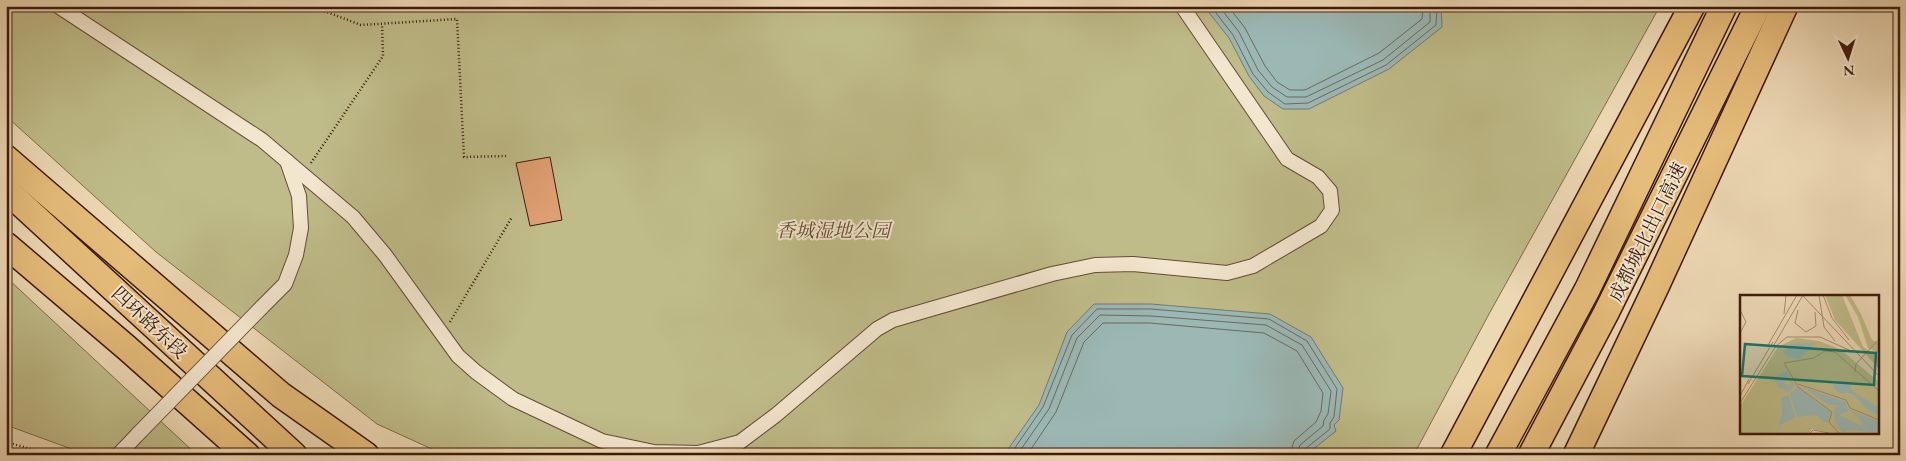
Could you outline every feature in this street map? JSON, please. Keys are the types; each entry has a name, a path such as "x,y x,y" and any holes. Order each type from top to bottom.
{"highway":[{"path":"1453,455 1692,6"},
{"name":"成都城北出口高速","path":"1498,455 1588,290 1724,6"},
{"name":"成都城北出口高速","path":"1530,455 1606,313 1758,6"},
{"path":"1576,455 1648,305 1785,6"},
{"path":"6,158 281,395 366,455"},
{"name":"四环路东段","path":"6,190 294,455"},
{"name":"四环路东段","path":"6,246 128,348 247,455"},
{"path":"128,348 230,455"}],"street":[{"path":"58,6 262,140 353,217 385,255 458,356 476,372 513,399 602,440 654,452 698,453 740,442 776,416 877,328 893,320 1052,274 1095,265 1133,264 1227,273 1253,266 1321,226 1332,210 1330,191 1318,177 1287,159 1182,6"},
{"path":"118,455 285,284 296,255 301,228 299,196 286,161"}],"path":[{"path":"311,6 361,25 457,20 464,157 507,156"},
{"path":"303,175 383,56 382,24"},
{"path":"443,334 512,217"},
{"path":"6,442 52,455"}],"green space":[{"name":"香城湿地公园","path":"6,6 1660,6 1489,314 1418,447 1410,455 445,455 377,424 156,252 6,116"},
{"path":"6,277 197,455 88,455 6,425"}],"water":[{"path":"1208,6 1441,6 1442,27 1389,69 1309,109 1283,109 1264,96 1249,76 1229,38 1207,10"},
{"path":"1094,304 1151,304 1270,314 1311,337 1343,388 1339,420 1334,425 1336,431 1306,455 1004,455 1039,405 1067,332"}],"building":[{"path":"550,157 562,220 530,226 516,163"}]}
